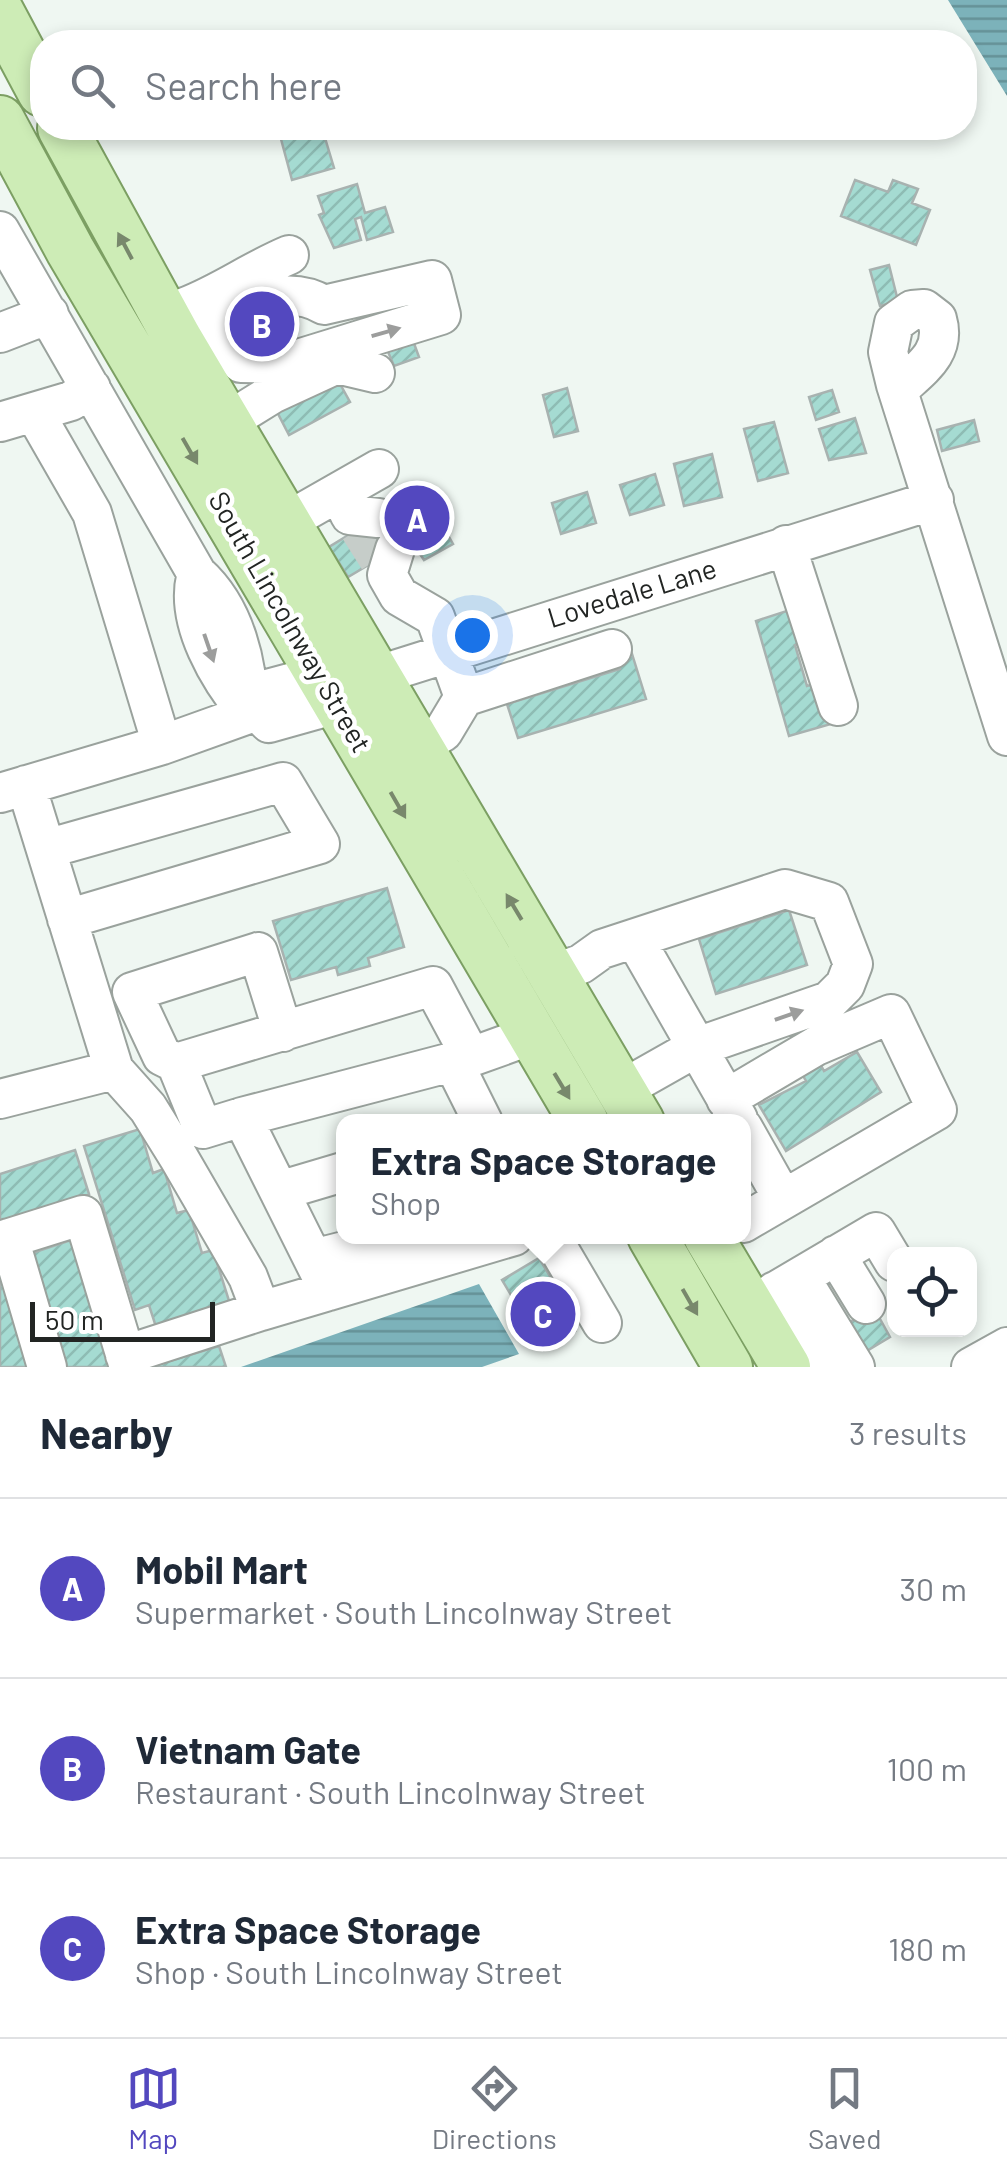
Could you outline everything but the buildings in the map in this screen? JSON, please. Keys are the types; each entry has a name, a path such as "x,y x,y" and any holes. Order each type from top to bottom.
{"main road":[{"path":"0,12 30,69"},
{"name":"South Lincolnway Street","path":"0,120 70,250 579,1114"},
{"name":"South Lincolnway Street","path":"69,140 182,326 226,422 631,1106"},
{"path":"657,1244 728,1367"},
{"path":"730,1244 775,1291 786,1367"}],"street":[{"path":"0,231 196,574 191,597 219,680 253,712"},
{"path":"182,326 238,276 289,256"},
{"path":"432,280 441,315 282,364 241,362 223,337 182,326 285,294 308,296 324,305 432,280"},
{"path":"0,333 50,314"},
{"path":"226,422 272,394 338,364 375,373"},
{"path":"90,388 71,401 17,417 92,513 162,745"},
{"path":"898,390 1007,736"},
{"path":"348,625 368,545 379,469"},
{"name":"Lovedale Lane","path":"331,691 934,500"},
{"path":"286,522 368,545 435,616 464,697"},
{"path":"786,545 838,706"},
{"path":"418,747 443,732 464,697 612,649"},
{"path":"261,1311 248,1277 179,1158 148,1108 114,1070 46,849 13,789 162,745 253,712 267,689 308,678 331,691"},
{"path":"46,849 283,782 320,844 67,919"},
{"path":"553,974 635,939 784,890 829,902 853,964 845,985 829,1002 696,1047 631,1106"},
{"path":"635,939 735,1114"},
{"path":"132,992 258,952 283,1032"},
{"path":"86,977 117,971 132,992 162,1056 176,1064 203,1129 462,1060 532,1035"},
{"path":"176,1064 433,986 480,1114"},
{"path":"738,1114 816,1046 891,1014 937,1110 751,1217"},
{"path":"0,1099 114,1070"},
{"path":"242,1117 320,1275"},
{"path":"751,1142 783,1199"},
{"path":"279,1191 336,1174"},
{"path":"47,1367 4,1240 83,1215 127,1361 261,1311 320,1275 386,1244"},
{"path":"775,1291 876,1232 887,1250"},
{"path":"556,1244 602,1323"},
{"path":"320,1275 453,1245"},
{"path":"836,1255 866,1304"},
{"path":"775,1291 820,1367"},
{"path":"775,1291 854,1367"}],"water":[{"path":"948,0 1007,0 1007,96 977,47 977,30 966,30"},
{"path":"479,1284 519,1354 482,1367 241,1367"}],"tunnel":[{"path":"359,529 378,559"}],"place":[{"name":"Vietnam Gate","path":"262,324"},
{"name":"Mobil Mart","path":"417,518"},
{"name":"Extra Space Storage","path":"543,1314"}]}
